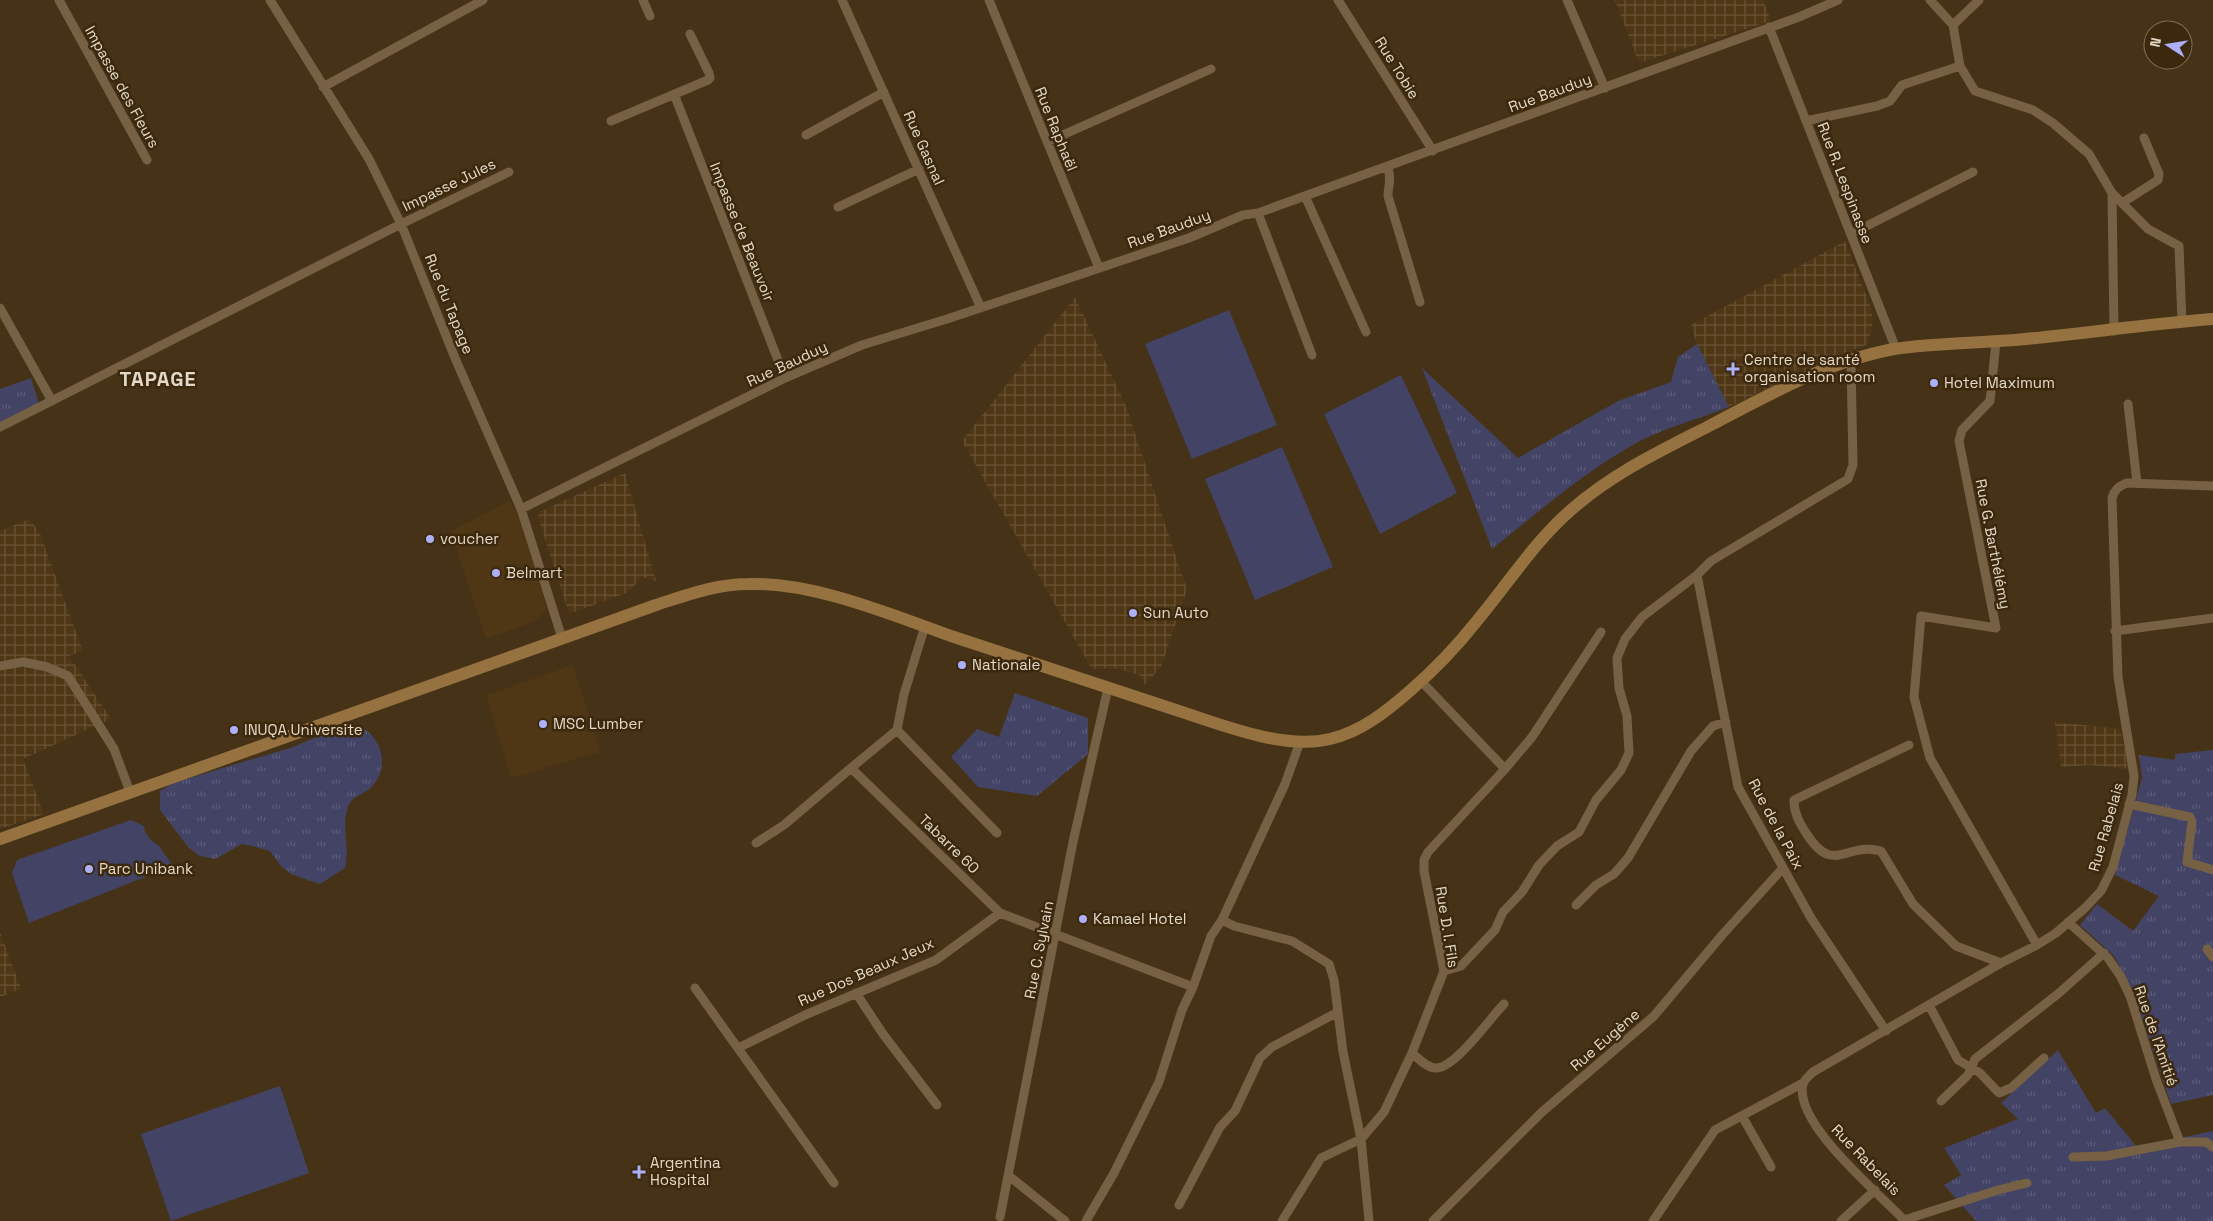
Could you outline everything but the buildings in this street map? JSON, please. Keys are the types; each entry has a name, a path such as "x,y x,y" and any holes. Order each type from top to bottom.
{"main road":[{"path":"0,839 562,638 708,588 748,584 776,585 809,591 925,626 1028,663 1231,728 1300,742 1326,740 1348,734 1390,708 1421,681 1475,624 1537,544 1568,512 1599,487 1637,463 1807,376 1851,361 1896,349 2114,331 2213,319"}],"street":[{"name":"Impasse des Fleurs","path":"58,0 148,160"},
{"name":"Rue du Tapage","path":"270,0 369,159 401,224 434,300 455,358 520,508 562,638"},
{"path":"323,87 483,0"},
{"path":"642,0 650,16"},
{"name":"Rue Gasnal","path":"842,0 981,308"},
{"name":"Rue Raphaël","path":"989,0 1099,268"},
{"name":"Rue Tobie","path":"1338,0 1433,151"},
{"path":"1567,0 1605,88"},
{"name":"Rue Bauduy","path":"520,508 786,378 862,345 981,308 1189,238 1243,215 1258,213 1433,151 1799,17 1838,0"},
{"path":"1930,0 1953,25 1960,66 1975,90 2033,110 2053,124 2089,154 2112,193 2148,229 2179,246 2182,322"},
{"path":"1953,25 1979,0"},
{"name":"Rue R. Lespinasse","path":"1769,27 1896,349"},
{"path":"611,121 710,78 690,34"},
{"path":"1806,121 1877,106 1890,101 1902,85 1960,66"},
{"path":"1047,142 1211,69"},
{"path":"806,135 884,92"},
{"name":"Impasse de Beauvoir","path":"674,94 786,378"},
{"path":"2122,203 2158,180 2159,174 2144,138"},
{"path":"1388,167 1391,179 1388,196 1420,302"},
{"path":"838,207 919,169"},
{"name":"Impasse Jules","path":"0,427 401,224 510,172"},
{"path":"1851,234 1973,172"},
{"path":"2112,193 2114,331"},
{"path":"1305,196 1366,332"},
{"path":"1258,213 1312,356"},
{"path":"0,308 52,401"},
{"name":"Rue G. Barthélémy","path":"1996,342 1990,400 1962,430 1958,441 1996,628 1921,616 1914,697 1930,758 2037,945"},
{"path":"1444,971 1461,966 1495,930 1503,912 1522,892 1539,865 1558,846 1579,832 1596,800 1622,770 1629,753 1627,716 1619,688 1617,658 1625,639 1642,617 1697,575 1710,561 1848,479 1854,465 1851,361"},
{"path":"2128,404 2138,483"},
{"name":"Rue Rabelais","path":"1905,1220 1828,1144 1818,1130 1803,1095 1803,1083 1813,1072 2002,963 2037,945 2085,908 2101,891 2113,867 2130,804 2134,776 2118,677 2112,498 2114,491 2120,485 2127,483 2213,486"},
{"name":"Rue de la Paix","path":"1697,575 1738,787 1811,918 1886,1031"},
{"path":"2115,631 2213,618"},
{"path":"756,844 784,825 897,730 904,694 925,626"},
{"path":"1421,681 1505,769 1532,737 1601,632"},
{"path":"0,666 23,662 47,666 68,676 114,749 130,792"},
{"name":"Rue C. Sylvain","path":"1000,1217 1057,934 1073,842 1108,688"},
{"path":"1576,905 1596,885 1614,874 1628,858 1691,751 1713,726 1726,722"},
{"path":"897,730 997,834"},
{"path":"1086,1221 1114,1173 1158,1082 1171,1041 1212,936 1222,920 1286,784 1300,742"},
{"path":"1909,745 1794,800 1794,810 1812,842 1822,853 1836,856 1868,847 1881,851 1913,904 1956,946 2002,963"},
{"name":"Tabarre 60","path":"851,768 1000,913 1193,986"},
{"name":"Rue D. I. Fils","path":"1361,1139 1384,1112 1412,1053 1444,971 1424,871 1424,860 1428,852 1505,769"},
{"path":"2130,804 2190,817 2192,822 2187,862 2213,870"},
{"name":"Rue Eugène","path":"1433,1221 1542,1112 1654,1016 1723,934 1783,868"},
{"name":"Rue Dos Beaux Jeux","path":"738,1048 804,1015 936,960 1000,913"},
{"path":"1222,920 1234,926 1292,941 1328,964 1334,980 1343,1052 1361,1139 1369,1221"},
{"name":"Rue de l'Amitié","path":"2068,922 2104,953 2121,977 2130,996 2156,1079 2180,1142"},
{"path":"2207,949 2213,957"},
{"path":"1941,1101 1968,1075 1975,1059 2059,993 2104,953"},
{"path":"695,988 834,1183"},
{"path":"856,993 883,1034 937,1105"},
{"path":"1412,1053 1427,1065 1434,1068 1442,1066 1465,1051 1489,1018 1504,1004"},
{"path":"1929,1006 1958,1060 1980,1073 1995,1091 2002,1092 2011,1088 2044,1058"},
{"path":"1179,1205 1220,1128 1235,1111 1260,1058 1272,1047 1338,1012"},
{"path":"1653,1221 1715,1130 1803,1083"},
{"path":"1742,1116 1771,1167"},
{"path":"1282,1221 1321,1158 1361,1139"},
{"path":"2073,1157 2120,1154 2180,1142 2206,1142 2213,1147"},
{"path":"1008,1176 1065,1221"},
{"path":"1905,1220 1998,1190 2027,1183"},
{"path":"1841,1221 1875,1190"}],"shaded area":[{"path":"1615,0 1763,0 1771,21 1639,63"},
{"path":"1845,241 1871,308 1873,321 1868,344 1811,367 1729,407 1697,344 1691,325"},
{"path":"1075,297 1126,406 1187,590 1161,667 1145,685 1140,675 1113,668 1094,669 1090,666 962,441"},
{"path":"625,473 656,581 642,577 629,592 569,614 538,517 539,512"},
{"path":"510,501 518,515 547,609 535,621 486,639 451,531"},
{"path":"29,519 39,531 83,651 69,656 111,719 23,759 44,814 0,829 0,531"},
{"name":"MSC Lumber","path":"573,665 600,752 511,778 486,695"},
{"path":"2055,722 2120,729 2129,769 2090,765 2061,767"},
{"path":"0,932 21,989 0,997"}],"green space":[{"path":"1229,310 1277,425 1192,459 1145,344"},
{"path":"1697,344 1729,407 1661,431 1620,452 1564,492 1492,549 1422,368 1518,458 1618,401 1671,382 1678,357"},
{"path":"1401,375 1457,493 1380,534 1324,414"},
{"path":"31,378 41,410 0,431 0,389"},
{"path":"1282,447 1333,567 1255,600 1205,479"},
{"path":"1015,693 1088,718 1088,754 1037,796 978,787 951,757 977,729 999,737"},
{"path":"349,723 366,730 375,740 382,757 381,769 373,786 350,802 348,806 345,824 347,853 345,868 320,884 291,874 280,865 270,851 256,847 242,844 215,859 200,856 188,847 160,810 160,791 173,783 293,747"},
{"path":"2213,750 2213,1095 2171,1104 2133,992 2114,956 2080,925 2097,904 2133,931 2159,896 2115,875 2142,778 2139,755 2175,760 2175,754"},
{"name":"Parc Unibank","path":"131,820 144,826 145,832 159,846 173,866 29,923 12,873 17,860"},
{"path":"2058,1050 2096,1113 2105,1108 2137,1147 2213,1131 2213,1221 1976,1221 1944,1185 1961,1175 1944,1148 2018,1119 2001,1103"},
{"path":"280,1086 309,1173 171,1221 141,1134"}],"place":[{"name":"Centre de santé organisation room","path":"1733,369"},
{"name":"Hotel Maximum","path":"1934,383"},
{"name":"voucher","path":"430,539"},
{"name":"Belmart","path":"496,573"},
{"name":"Sun Auto","path":"1133,613"},
{"name":"Nationale","path":"962,665"},
{"name":"MSC Lumber","path":"543,724"},
{"name":"INUQA Universite","path":"234,730"},
{"name":"Parc Unibank","path":"89,869"},
{"name":"Kamael Hotel","path":"1083,919"},
{"name":"Argentina Hospital","path":"639,1172"}],"district":[{"name":"TAPAGE","path":"158,379"}]}
